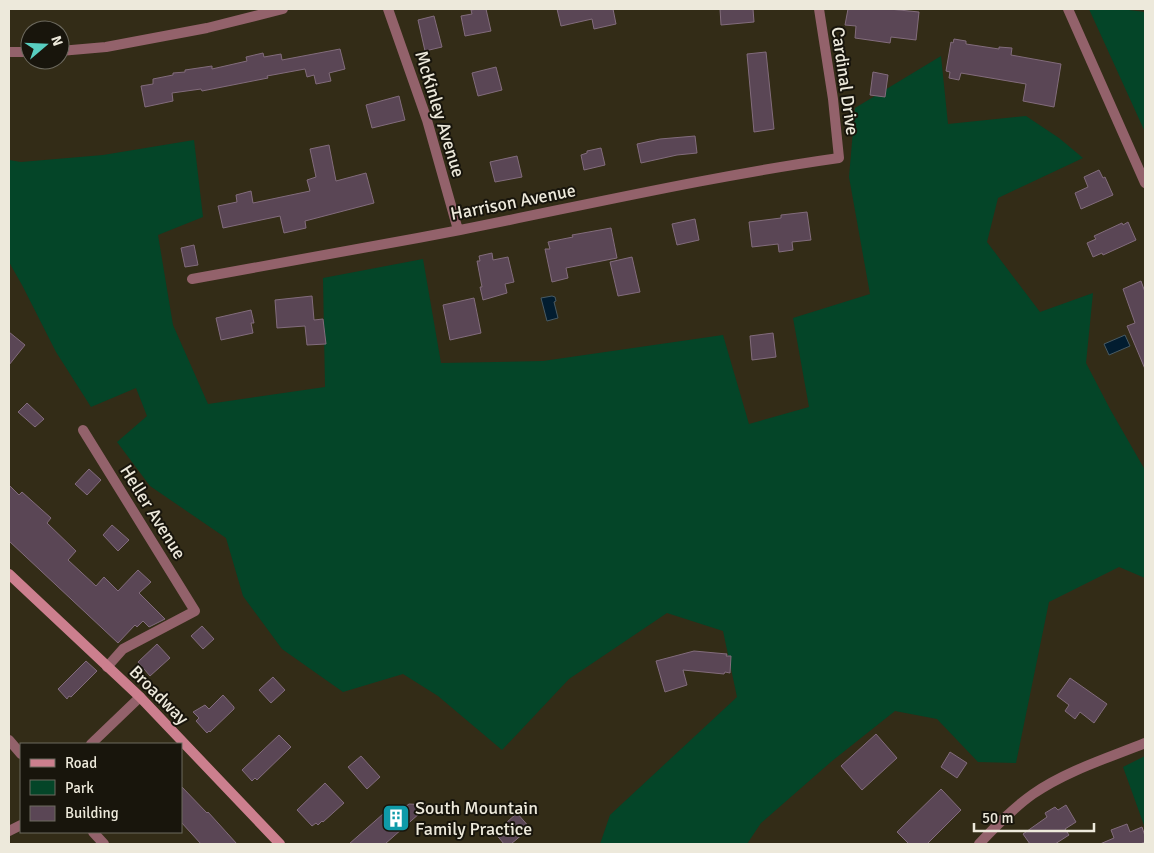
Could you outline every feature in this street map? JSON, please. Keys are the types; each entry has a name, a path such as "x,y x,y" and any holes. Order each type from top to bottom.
{"main road":[{"name":"Broadway","path":"9,574 140,697 280,844"}],"street":[{"path":"70,51 106,48 188,32 283,9"},
{"name":"McKinley Avenue","path":"388,9 427,120 458,230"},
{"name":"Cardinal Drive","path":"819,9 833,99 839,158"},
{"path":"1068,9 1145,183"},
{"name":"Harrison Avenue","path":"192,279 458,230 716,178 839,158"},
{"name":"Heller Avenue","path":"83,430 195,611 123,649 107,667"},
{"path":"92,743 140,697"},
{"path":"9,740 20,753"},
{"path":"979,844 996,825 1033,794 1060,778 1145,743"},
{"path":"94,833 104,844"}],"green space":[{"path":"1089,9 1121,9 1145,12 1145,132"},
{"path":"941,56 948,124 1026,116 1059,138 1083,158 998,198 987,242 1040,312 1093,293 1086,363 1145,470 1145,578 1119,567 1049,602 1016,763 978,762 937,719 895,711 832,761 761,823 747,844 600,844 610,815 737,697 723,631 667,613 569,679 502,750 438,696 403,674 343,692 282,649 243,596 226,538 150,486 117,442 147,416 136,388 91,407 56,352 9,262 9,160 21,162 103,155 194,140 203,217 158,235 173,325 208,404 325,387 323,278 423,259 441,363 543,361 723,335 749,424 809,407 793,318 870,294 849,177 855,108"},
{"path":"1145,756 1145,828 1123,767"}],"water":[{"path":"555,297 556,301 554,302 558,318 547,321 541,298"},
{"path":"1125,335 1130,346 1109,355 1104,344"}],"building":[{"path":"486,9 491,31 465,36 461,16 472,14 471,10"},
{"path":"557,9 613,9 616,24 594,29 592,19 561,26"},
{"path":"720,9 753,9 754,22 721,25"},
{"path":"848,9 889,9 919,12 916,40 891,37 890,43 855,38 856,26 845,25"},
{"path":"434,16 442,47 425,51 418,20"},
{"path":"954,39 966,41 966,44 999,49 999,47 1012,48 1011,55 1061,64 1054,107 1023,101 1026,84 961,73 959,80 949,78 950,72 946,71 951,42 953,43"},
{"path":"340,49 345,69 329,73 331,81 316,84 314,75 307,77 305,69 202,91 201,89 172,93 173,101 145,107 141,86 153,84 153,79 173,75 173,73 212,66 212,69 247,61 246,57 263,53 264,57 281,54 282,60"},
{"path":"766,52 774,129 754,132 747,54"},
{"path":"496,67 502,90 478,96 472,73"},
{"path":"873,72 888,75 885,97 870,95"},
{"path":"399,96 405,120 372,128 366,105"},
{"path":"695,136 697,153 677,155 641,163 637,144 660,139"},
{"path":"329,145 336,181 366,173 374,203 305,221 306,228 284,233 280,216 223,228 218,206 237,202 236,195 251,191 253,203 310,191 307,180 316,177 310,149"},
{"path":"601,148 605,165 584,170 581,155 587,153 587,151"},
{"path":"517,156 522,177 495,182 490,162"},
{"path":"1099,170 1103,178 1105,177 1113,195 1081,209 1075,193 1088,187 1084,177"},
{"path":"807,212 811,240 792,242 793,250 779,252 778,244 752,247 749,222"},
{"path":"695,219 699,240 677,245 672,224"},
{"path":"1128,222 1136,240 1103,255 1102,253 1093,257 1087,243 1096,239 1094,236"},
{"path":"611,228 617,258 566,268 568,278 552,282 545,249 550,249 548,242 573,237 572,235"},
{"path":"194,245 198,265 185,267 181,248"},
{"path":"492,253 493,260 508,257 514,282 505,284 507,293 483,300 477,261 480,261 479,256"},
{"path":"632,257 640,292 618,296 610,262"},
{"path":"1141,281 1145,292 1145,369 1127,326 1135,323 1123,289"},
{"path":"312,296 314,320 323,319 326,344 307,345 305,326 277,328 275,300"},
{"path":"474,298 481,333 450,340 443,305"},
{"path":"251,310 254,323 251,323 253,333 221,340 216,318"},
{"path":"9,332 25,345 9,365"},
{"path":"773,333 776,357 752,360 750,336"},
{"path":"27,403 44,419 35,427 18,412"},
{"path":"89,469 101,480 87,495 75,484"},
{"path":"9,485 19,495 22,492 51,518 47,523 76,551 68,560 96,586 104,577 118,591 138,570 151,582 139,593 165,619 149,627 143,621 137,627 135,625 118,643 9,541"},
{"path":"112,525 129,540 118,551 103,535"},
{"path":"202,626 214,639 203,649 191,636"},
{"path":"157,644 170,658 150,676 138,662"},
{"path":"694,651 731,656 730,673 683,670 687,685 665,692 656,661"},
{"path":"86,661 97,671 67,699 58,689"},
{"path":"273,677 285,690 271,703 259,690"},
{"path":"1070,678 1107,704 1094,723 1080,712 1075,719 1065,711 1069,705 1057,696"},
{"path":"223,695 234,709 207,733 196,721 199,718 193,712 205,705 209,709"},
{"path":"876,734 897,758 862,790 841,766"},
{"path":"279,735 291,747 257,780 255,778 252,781 242,770"},
{"path":"950,752 967,763 957,778 941,767"},
{"path":"361,756 380,777 367,789 348,767"},
{"path":"325,783 344,803 323,822 312,826 297,810"},
{"path":"182,787 237,844 201,844 182,823"},
{"path":"941,789 961,810 927,844 909,844 897,832"},
{"name":"South Mountain Family Practice","path":"409,804 429,805 385,844 349,844 392,806 405,807"},
{"path":"1066,805 1076,822 1065,829 1069,835 1055,844 1030,844 1023,834 1047,817 1045,813 1055,807 1058,810"},
{"path":"517,813 530,828 511,844 504,844 495,833"},
{"path":"1127,824 1130,832 1142,827 1145,842 1140,844 1100,844 1114,838 1111,830"}],"place":[{"name":"South Mountain Family Practice","path":"396,818"}]}
